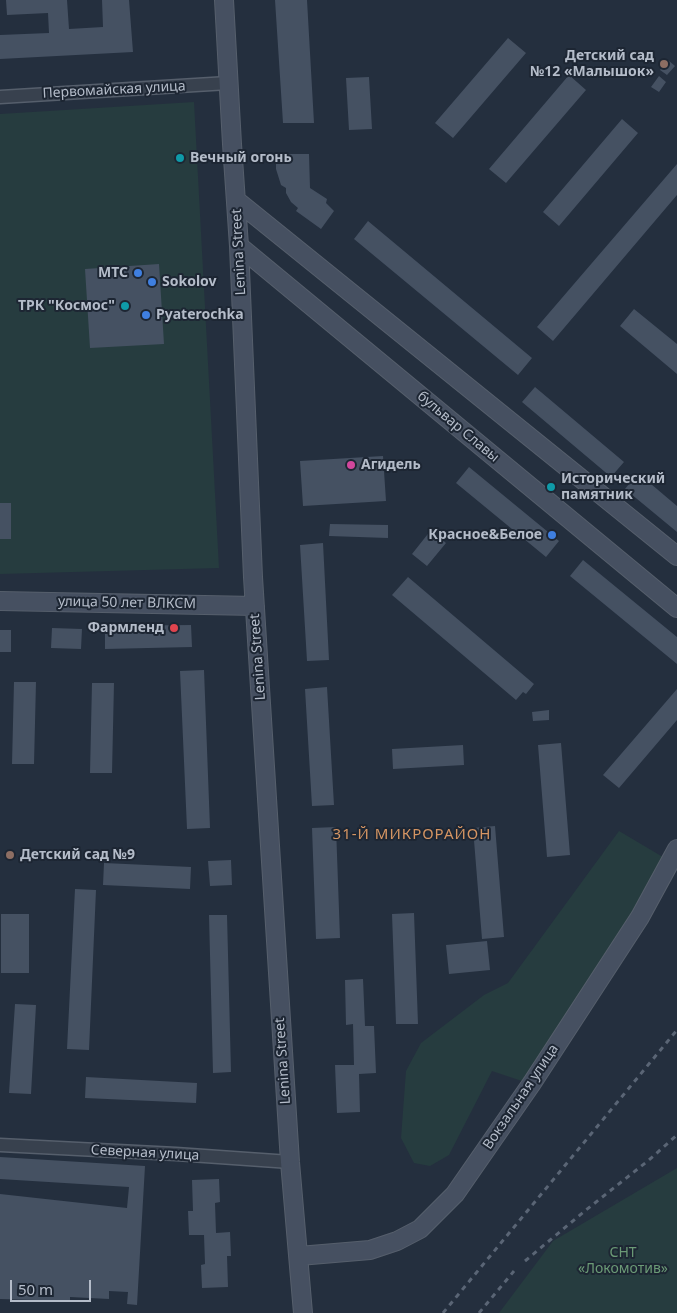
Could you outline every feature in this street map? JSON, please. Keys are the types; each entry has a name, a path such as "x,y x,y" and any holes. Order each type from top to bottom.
{"street":[{"name":"Lenina Street","path":"224,0 240,246 255,606 290,1162 303,1313"},
{"name":"Первомайская улица","path":"0,97 228,83"},
{"path":"236,200 677,556"},
{"name":"бульвар Славы","path":"240,246 677,608"},
{"name":"улица 50 лет ВЛКСМ","path":"0,601 255,606"},
{"name":"Вокзальная улица","path":"299,1256 370,1250 398,1241 420,1229 454,1194 532,1083 640,917 677,849"},
{"name":"Северная улица","path":"0,1145 290,1162"}],"green space":[{"path":"194,102 219,568 0,574 0,114"},
{"path":"619,831 668,860 533,1072 522,1081 492,1071 449,1155 430,1166 414,1163 401,1138 406,1071 421,1043 484,995 508,983"},
{"name":"СНТ «Локомотив»","path":"677,1168 677,1313 499,1313 553,1241"}],"building":[{"path":"6,0 67,0 69,29 103,27 102,0 129,0 133,52 0,59 0,35 49,33 48,13 7,15"},
{"path":"275,0 307,0 314,123 283,123"},
{"path":"508,38 526,53 453,138 435,123"},
{"path":"668,60 675,66 667,75 660,70"},
{"path":"569,75 586,90 506,183 489,169"},
{"path":"659,76 666,82 659,92 651,87"},
{"path":"369,77 372,129 349,130 346,78"},
{"path":"622,119 638,133 559,226 543,212"},
{"path":"276,154 309,154 310,188 327,199 326,203 334,211 321,229 296,211 298,208 291,202 286,193 286,188 281,185 276,169"},
{"path":"677,164 677,195 553,341 537,327"},
{"path":"368,221 532,358 518,375 354,239"},
{"name":"ТРК \"Космос\"","path":"159,264 164,344 90,348 85,269"},
{"path":"634,309 677,344 677,374 620,326"},
{"path":"535,387 624,462 611,477 522,402"},
{"path":"383,456 386,501 303,506 300,461"},
{"path":"469,467 559,541 546,557 456,483"},
{"path":"638,473 677,506 677,532 625,489"},
{"path":"0,503 11,503 11,539 0,539"},
{"path":"330,524 388,525 388,538 329,536"},
{"path":"431,530 446,543 427,566 412,554"},
{"path":"323,543 329,660 307,661 300,545"},
{"path":"583,560 677,637 677,664 570,576"},
{"path":"408,577 534,684 526,694 523,692 516,700 392,595"},
{"path":"191,625 192,647 105,649 105,626"},
{"path":"52,628 82,629 81,649 51,648"},
{"path":"0,630 11,630 11,652 0,652"},
{"path":"204,670 210,828 187,829 180,671"},
{"path":"14,682 36,682 34,764 12,764"},
{"path":"92,683 114,683 112,773 90,773"},
{"path":"327,687 334,805 312,806 305,689"},
{"path":"677,689 677,720 619,788 603,775"},
{"path":"549,710 549,720 533,721 532,712"},
{"path":"561,743 570,855 547,857 538,745"},
{"path":"463,745 464,765 393,769 392,749"},
{"path":"495,826 504,937 482,939 473,828"},
{"path":"336,827 340,938 316,939 312,828"},
{"path":"231,860 232,885 210,886 208,861"},
{"path":"104,863 191,867 190,889 103,885"},
{"path":"75,889 96,890 89,1050 67,1049"},
{"path":"414,913 418,1024 396,1024 392,914"},
{"path":"1,914 29,914 29,973 1,973"},
{"path":"209,915 227,915 231,1072 213,1073"},
{"path":"487,941 490,970 449,974 446,945"},
{"path":"363,979 365,1026 374,1026 376,1073 359,1074 360,1112 337,1113 335,1065 354,1065 353,1024 346,1025 345,980"},
{"path":"15,1004 36,1005 31,1094 9,1093"},
{"path":"86,1077 197,1083 196,1103 85,1098"},
{"path":"0,1157 145,1166 137,1305 127,1304 128,1292 109,1291 109,1299 70,1297 70,1301 0,1299 0,1194 127,1208 129,1187 0,1179"},
{"path":"219,1179 220,1202 215,1203 216,1233 230,1232 231,1256 227,1256 228,1287 202,1288 201,1265 205,1264 204,1235 189,1235 188,1211 193,1211 192,1180"}],"railway":[{"path":"443,1313 677,1030"},
{"path":"525,1261 677,1135"},
{"path":"479,1313 514,1271"}],"place":[{"name":"Детский сад №12 «Малышок»","path":"664,64"},
{"name":"Вечный огонь","path":"180,158"},
{"name":"МТС","path":"138,273"},
{"name":"Sokolov","path":"152,282"},
{"name":"ТРК \"Космос\"","path":"125,306"},
{"name":"Pyaterochka","path":"146,315"},
{"name":"Агидель","path":"351,465"},
{"name":"Исторический памятник","path":"551,487"},
{"name":"Красное&Белое","path":"552,535"},
{"name":"Фармленд","path":"174,628"},
{"name":"Детский сад №9","path":"10,855"}],"district":[{"name":"31-Й МИКРОРАЙОН","path":"412,835"}]}
